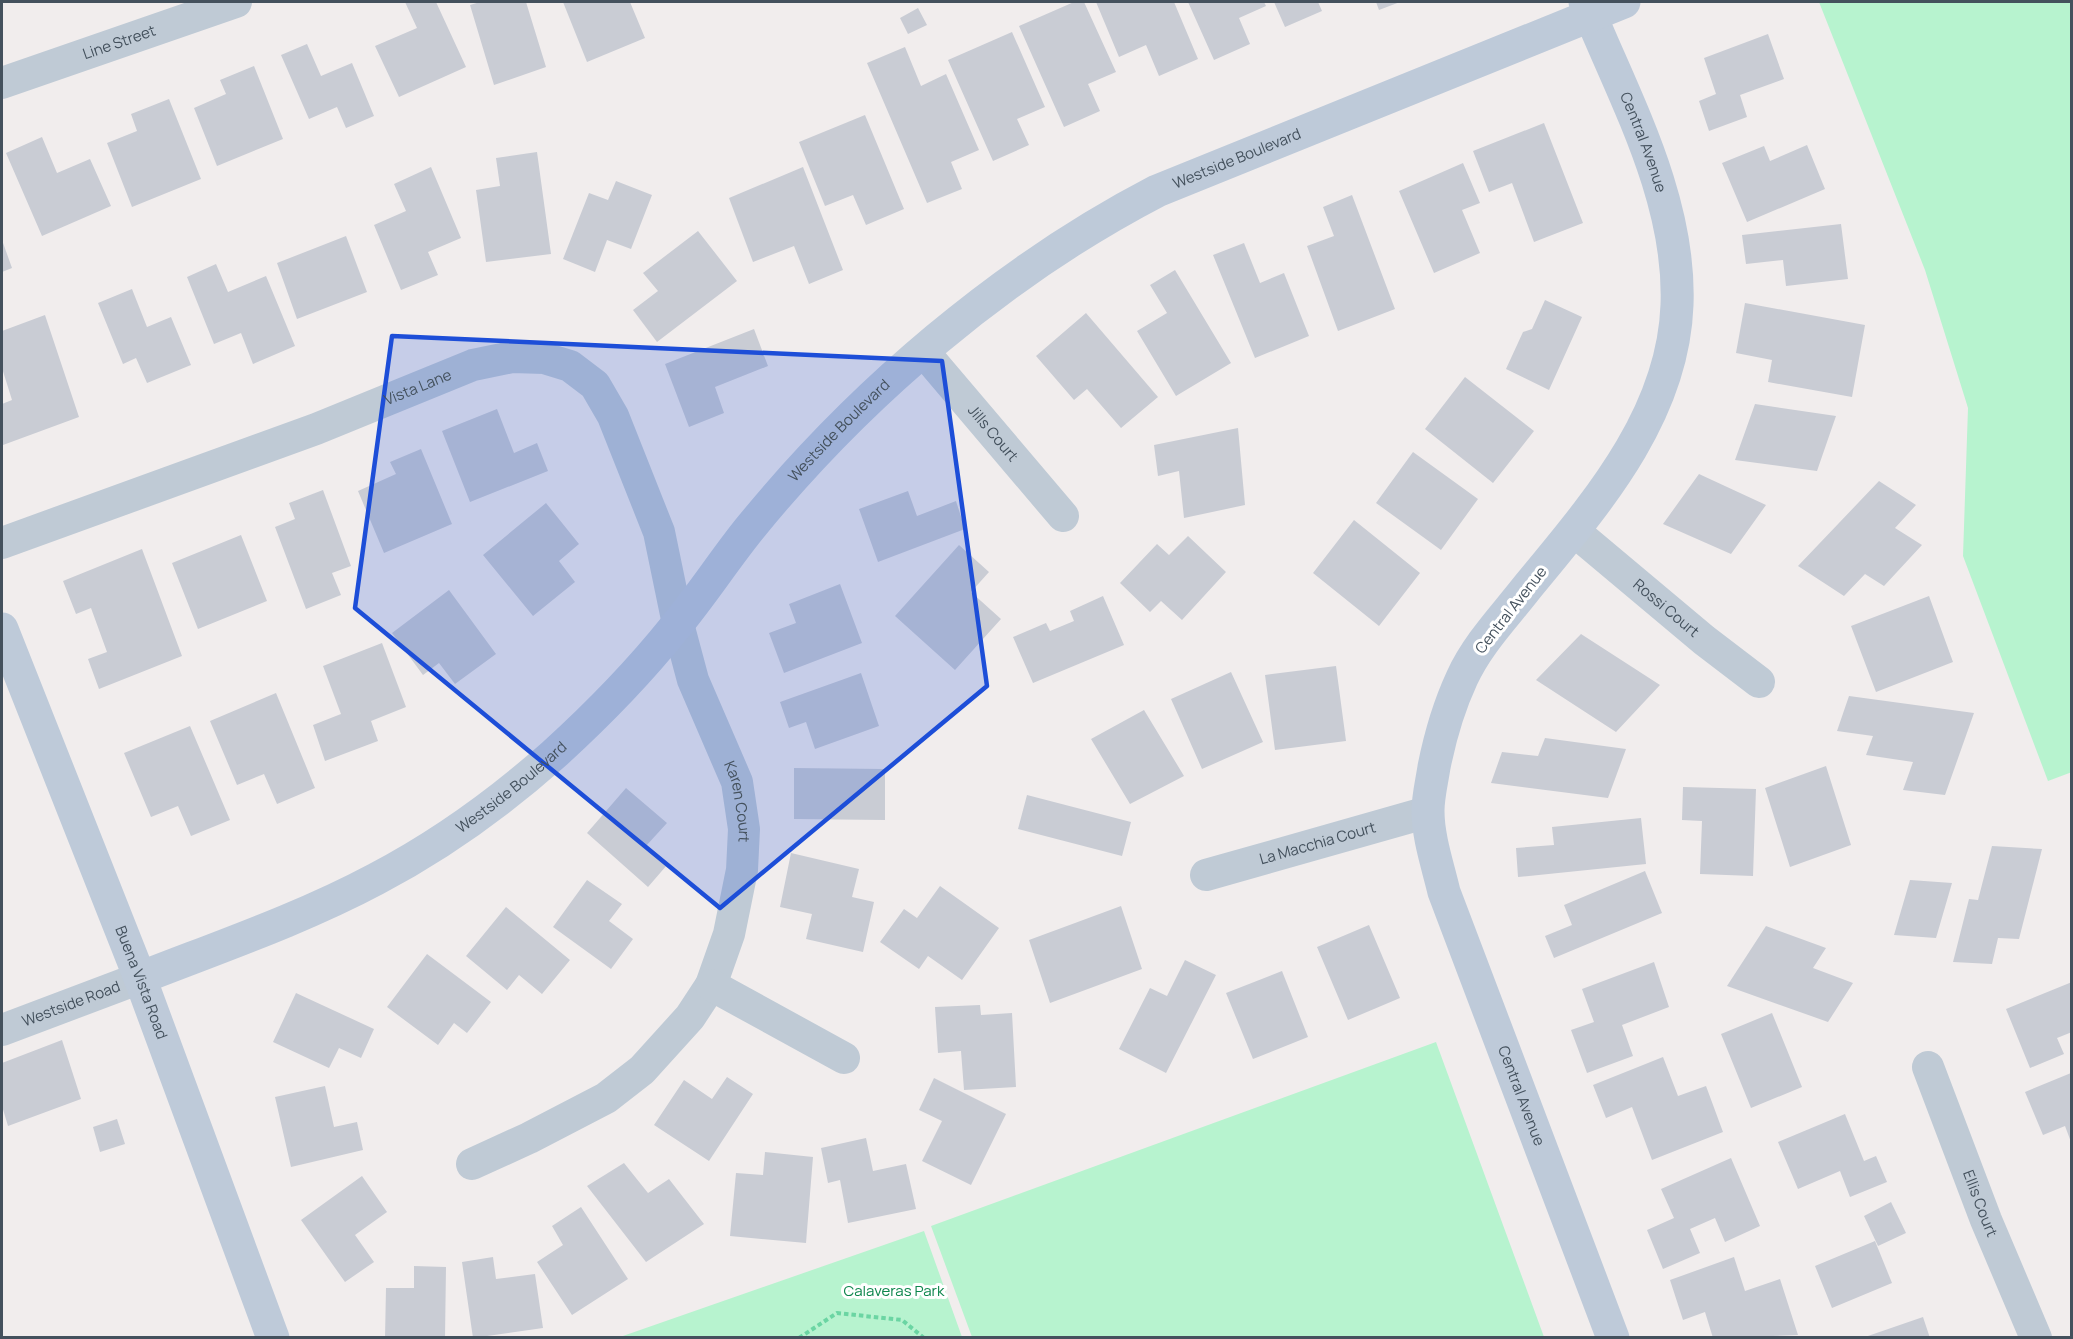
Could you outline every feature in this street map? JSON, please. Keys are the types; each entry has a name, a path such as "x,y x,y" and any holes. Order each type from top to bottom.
{"street":[{"name":"Line Street","path":"2,83 236,2"},
{"name":"Westside Boulevard","path":"140,978 296,916 376,879 454,832 553,755 650,657 678,624 750,528 835,433 923,351 1026,271 1101,220 1157,191 1588,8 1624,2"},
{"name":"Central Avenue","path":"1588,8 1652,162 1670,224 1676,262 1677,305 1674,341 1659,392 1628,457 1574,531 1485,639 1462,677 1439,742 1428,812 1432,842 1444,892 1613,1338"},
{"name":"Jills Court","path":"923,351 1063,516"},
{"name":"Vista Lane","path":"2,543 316,429 473,365 512,357 544,358 570,366 583,373 595,385 613,416 659,532 678,624"},
{"name":"Rossi Court","path":"1574,531 1704,640 1759,682"},
{"name":"Karen Court","path":"472,1164 529,1138 606,1098 642,1070 690,1017 711,985 731,923 742,870 744,829 737,782 693,680 678,624"},
{"name":"Buena Vista Road","path":"2,629 140,978 273,1338"},
{"name":"La Macchia Court","path":"1206,875 1428,812"},
{"name":"Westside Road","path":"2,1030 140,978"},
{"path":"711,985 844,1058"},
{"name":"Ellis Court","path":"1928,1067 1986,1220 2036,1338"}],"path":[{"path":"800,1338 837,1313 902,1320 924,1338"}],"highlighted area":[{"path":"392,336 942,361 987,686 720,908 355,608"}],"green space":[{"path":"1819,2 2071,2 2072,772 2048,781 1963,556 1968,408 1925,270"},
{"path":"1436,1042 1544,1337 972,1337 931,1226"},
{"name":"Calaveras Park","path":"924,1231 962,1337 620,1337"}],"building":[{"path":"405,2 436,2 466,67 399,97 375,46 417,28"},
{"path":"480,2 526,2 546,67 494,85 470,5"},
{"path":"563,2 630,2 645,38 587,62"},
{"path":"1074,2 1084,2 1116,72 1088,84 1100,111 1064,127 1019,26"},
{"path":"1096,2 1174,2 1198,59 1159,76 1146,45 1119,57"},
{"path":"1188,2 1264,2 1266,6 1239,18 1250,44 1214,60"},
{"path":"1274,2 1318,2 1322,11 1285,27"},
{"path":"1376,2 1400,2 1379,10"},
{"path":"918,8 927,25 908,34 900,18"},
{"path":"1012,32 1045,107 1017,119 1029,145 993,161 948,60"},
{"path":"1768,34 1784,79 1740,95 1747,117 1709,131 1699,101 1716,94 1704,58"},
{"path":"307,44 321,76 352,63 374,116 346,128 337,107 309,119 281,55"},
{"path":"905,47 921,86 946,74 979,150 951,162 962,189 927,203 867,63"},
{"path":"254,66 283,139 217,166 194,108 226,94 220,80"},
{"path":"169,99 201,179 132,207 107,143 137,131 131,114"},
{"path":"865,115 904,209 866,225 853,195 825,206 799,142"},
{"path":"1544,123 1583,223 1534,242 1512,183 1489,192 1473,151"},
{"path":"42,137 57,173 90,159 111,206 42,236 6,153"},
{"path":"1807,145 1825,189 1747,222 1722,163 1764,146 1770,161"},
{"path":"537,152 551,254 486,262 476,190 500,186 496,158"},
{"path":"1463,163 1480,203 1462,210 1480,253 1434,273 1399,191"},
{"path":"431,167 461,238 428,252 438,275 401,290 374,225 406,211 394,184"},
{"path":"803,167 843,270 809,284 794,246 753,262 729,198"},
{"path":"616,181 652,195 631,249 607,240 595,272 563,259 589,193 608,200"},
{"path":"1352,195 1395,309 1338,331 1307,246 1334,236 1323,207"},
{"path":"1841,224 1848,279 1786,286 1783,260 1746,264 1742,235"},
{"path":"698,231 737,281 657,342 633,310 658,291 643,273"},
{"path":"346,236 367,292 297,319 277,263"},
{"path":"2,240 12,268 2,272"},
{"path":"1244,243 1260,283 1284,273 1309,336 1255,358 1213,255"},
{"path":"216,264 228,292 266,276 295,346 253,364 241,333 214,344 187,277"},
{"path":"1175,270 1231,363 1176,396 1137,331 1167,313 1150,285"},
{"path":"132,289 147,327 171,317 191,365 147,383 136,358 123,364 98,303"},
{"path":"1545,300 1582,317 1549,390 1506,369 1523,332 1532,329"},
{"path":"1745,303 1865,325 1852,397 1768,382 1772,360 1736,353"},
{"path":"1086,313 1158,397 1121,428 1087,389 1074,400 1036,356"},
{"path":"45,315 79,417 3,445 2,404 12,400 2,368 2,331"},
{"path":"754,329 768,366 715,387 724,413 689,427 665,364"},
{"path":"1465,377 1534,431 1493,483 1425,429"},
{"path":"1755,404 1836,416 1817,471 1735,460"},
{"path":"497,409 514,453 537,443 548,471 470,502 442,431"},
{"path":"1238,428 1245,505 1184,518 1179,471 1158,476 1154,445"},
{"path":"421,449 452,524 384,553 358,491 396,474 390,462"},
{"path":"1413,452 1478,499 1441,550 1376,503"},
{"path":"1699,474 1766,505 1731,554 1663,524"},
{"path":"1879,481 1916,505 1895,528 1922,545 1884,586 1865,574 1844,596 1798,566"},
{"path":"323,490 351,566 332,573 341,595 306,609 275,527 295,519 289,503"},
{"path":"908,491 917,516 956,501 965,529 878,562 859,509"},
{"path":"546,503 579,544 559,561 575,582 533,616 483,555"},
{"path":"1354,520 1420,573 1379,626 1313,573"},
{"path":"241,535 267,601 198,629 172,563"},
{"path":"1188,536 1226,572 1182,620 1161,601 1150,612 1120,583 1157,544 1169,555"},
{"path":"959,545 989,572 971,592 1001,619 955,670 895,616"},
{"path":"142,549 182,656 99,689 88,659 107,652 91,608 76,614 63,581"},
{"path":"840,584 862,643 784,673 769,633 796,623 789,604"},
{"path":"449,590 496,654 455,684 439,663 423,675 392,633"},
{"path":"1103,596 1124,645 1033,683 1013,637 1046,623 1050,631 1074,621 1070,611"},
{"path":"1929,596 1953,662 1876,692 1851,626"},
{"path":"1581,634 1660,685 1616,732 1536,680"},
{"path":"382,643 406,707 371,721 378,741 325,761 313,725 341,714 323,666"},
{"path":"1336,666 1346,741 1275,750 1265,675"},
{"path":"1231,672 1263,742 1202,769 1171,699"},
{"path":"861,673 879,726 815,749 806,722 789,728 780,702"},
{"path":"276,693 315,788 277,804 264,774 237,785 210,721"},
{"path":"1849,696 1974,713 1945,795 1903,790 1913,762 1866,755 1873,736 1837,731"},
{"path":"1144,710 1184,776 1130,804 1091,739"},
{"path":"190,726 230,820 191,836 178,806 151,817 124,753"},
{"path":"1545,738 1626,749 1608,798 1491,783 1502,752 1538,756"},
{"path":"1826,766 1851,845 1790,867 1765,788"},
{"path":"794,768 885,769 885,820 794,819"},
{"path":"1683,787 1756,789 1753,876 1700,874 1702,821 1682,820"},
{"path":"626,788 667,823 646,846 667,865 648,887 587,833"},
{"path":"1027,795 1131,822 1122,856 1018,829"},
{"path":"1641,818 1646,864 1518,877 1516,848 1554,845 1552,827"},
{"path":"1992,846 2042,849 2019,939 1998,938 1992,964 1953,962 1969,899 1978,900"},
{"path":"791,853 859,869 852,897 874,902 863,952 806,939 812,914 780,907"},
{"path":"1645,871 1662,913 1554,958 1545,936 1572,925 1564,905"},
{"path":"587,880 622,904 609,921 633,939 611,969 553,927"},
{"path":"1910,880 1952,883 1936,938 1894,935"},
{"path":"940,886 999,928 962,980 928,956 919,969 880,942 904,909 917,918"},
{"path":"1121,906 1142,969 1050,1003 1029,940"},
{"path":"506,907 570,960 542,994 519,975 507,990 466,956"},
{"path":"1369,925 1400,998 1348,1020 1317,947"},
{"path":"1766,926 1826,948 1813,968 1853,983 1828,1022 1727,986"},
{"path":"427,954 491,1002 467,1033 454,1023 438,1045 387,1007"},
{"path":"1185,960 1216,975 1166,1073 1119,1049 1150,988 1167,996"},
{"path":"1654,962 1669,1007 1622,1025 1633,1056 1587,1073 1571,1030 1594,1022 1582,989"},
{"path":"1282,971 1308,1037 1253,1059 1226,993"},
{"path":"2072,982 2072,1032 2057,1038 2064,1054 2030,1068 2006,1009"},
{"path":"296,993 374,1029 361,1058 339,1048 329,1068 273,1042"},
{"path":"980,1005 981,1015 1012,1013 1016,1087 964,1090 961,1051 938,1053 935,1007"},
{"path":"1772,1013 1802,1087 1751,1108 1721,1034"},
{"path":"62,1040 81,1099 8,1126 2,1106 2,1063"},
{"path":"1663,1057 1678,1096 1706,1086 1723,1132 1652,1160 1632,1107 1606,1118 1593,1085"},
{"path":"2071,1073 2071,1142 2065,1126 2043,1135 2025,1092"},
{"path":"727,1077 753,1094 709,1161 654,1125 684,1080 712,1099"},
{"path":"934,1078 1006,1114 971,1185 922,1161 942,1121 919,1110"},
{"path":"325,1086 334,1127 357,1122 363,1150 291,1167 275,1097"},
{"path":"1845,1114 1864,1161 1876,1156 1887,1182 1850,1197 1840,1171 1798,1189 1778,1142"},
{"path":"117,1119 125,1144 100,1152 93,1127"},
{"path":"866,1138 873,1171 906,1164 916,1209 848,1223 840,1180 828,1183 821,1148"},
{"path":"765,1152 813,1157 806,1243 730,1236 736,1173 763,1175"},
{"path":"1731,1158 1760,1226 1725,1242 1715,1218 1690,1229 1700,1253 1663,1269 1647,1230 1674,1218 1661,1189"},
{"path":"624,1163 648,1193 669,1179 704,1224 646,1262 587,1186"},
{"path":"362,1176 387,1212 355,1235 374,1262 345,1282 301,1220"},
{"path":"1891,1202 1906,1233 1878,1246 1864,1216"},
{"path":"581,1207 628,1279 572,1315 537,1262 563,1245 552,1226"},
{"path":"1875,1241 1892,1283 1832,1308 1815,1266"},
{"path":"493,1257 496,1279 535,1274 543,1328 473,1338 462,1262"},
{"path":"1734,1257 1745,1291 1780,1279 1798,1335 1713,1338 1705,1312 1683,1320 1670,1280"},
{"path":"414,1266 446,1267 445,1338 385,1338 386,1288 414,1288"},
{"path":"1923,1317 1930,1338 1865,1338 1865,1337"}]}
